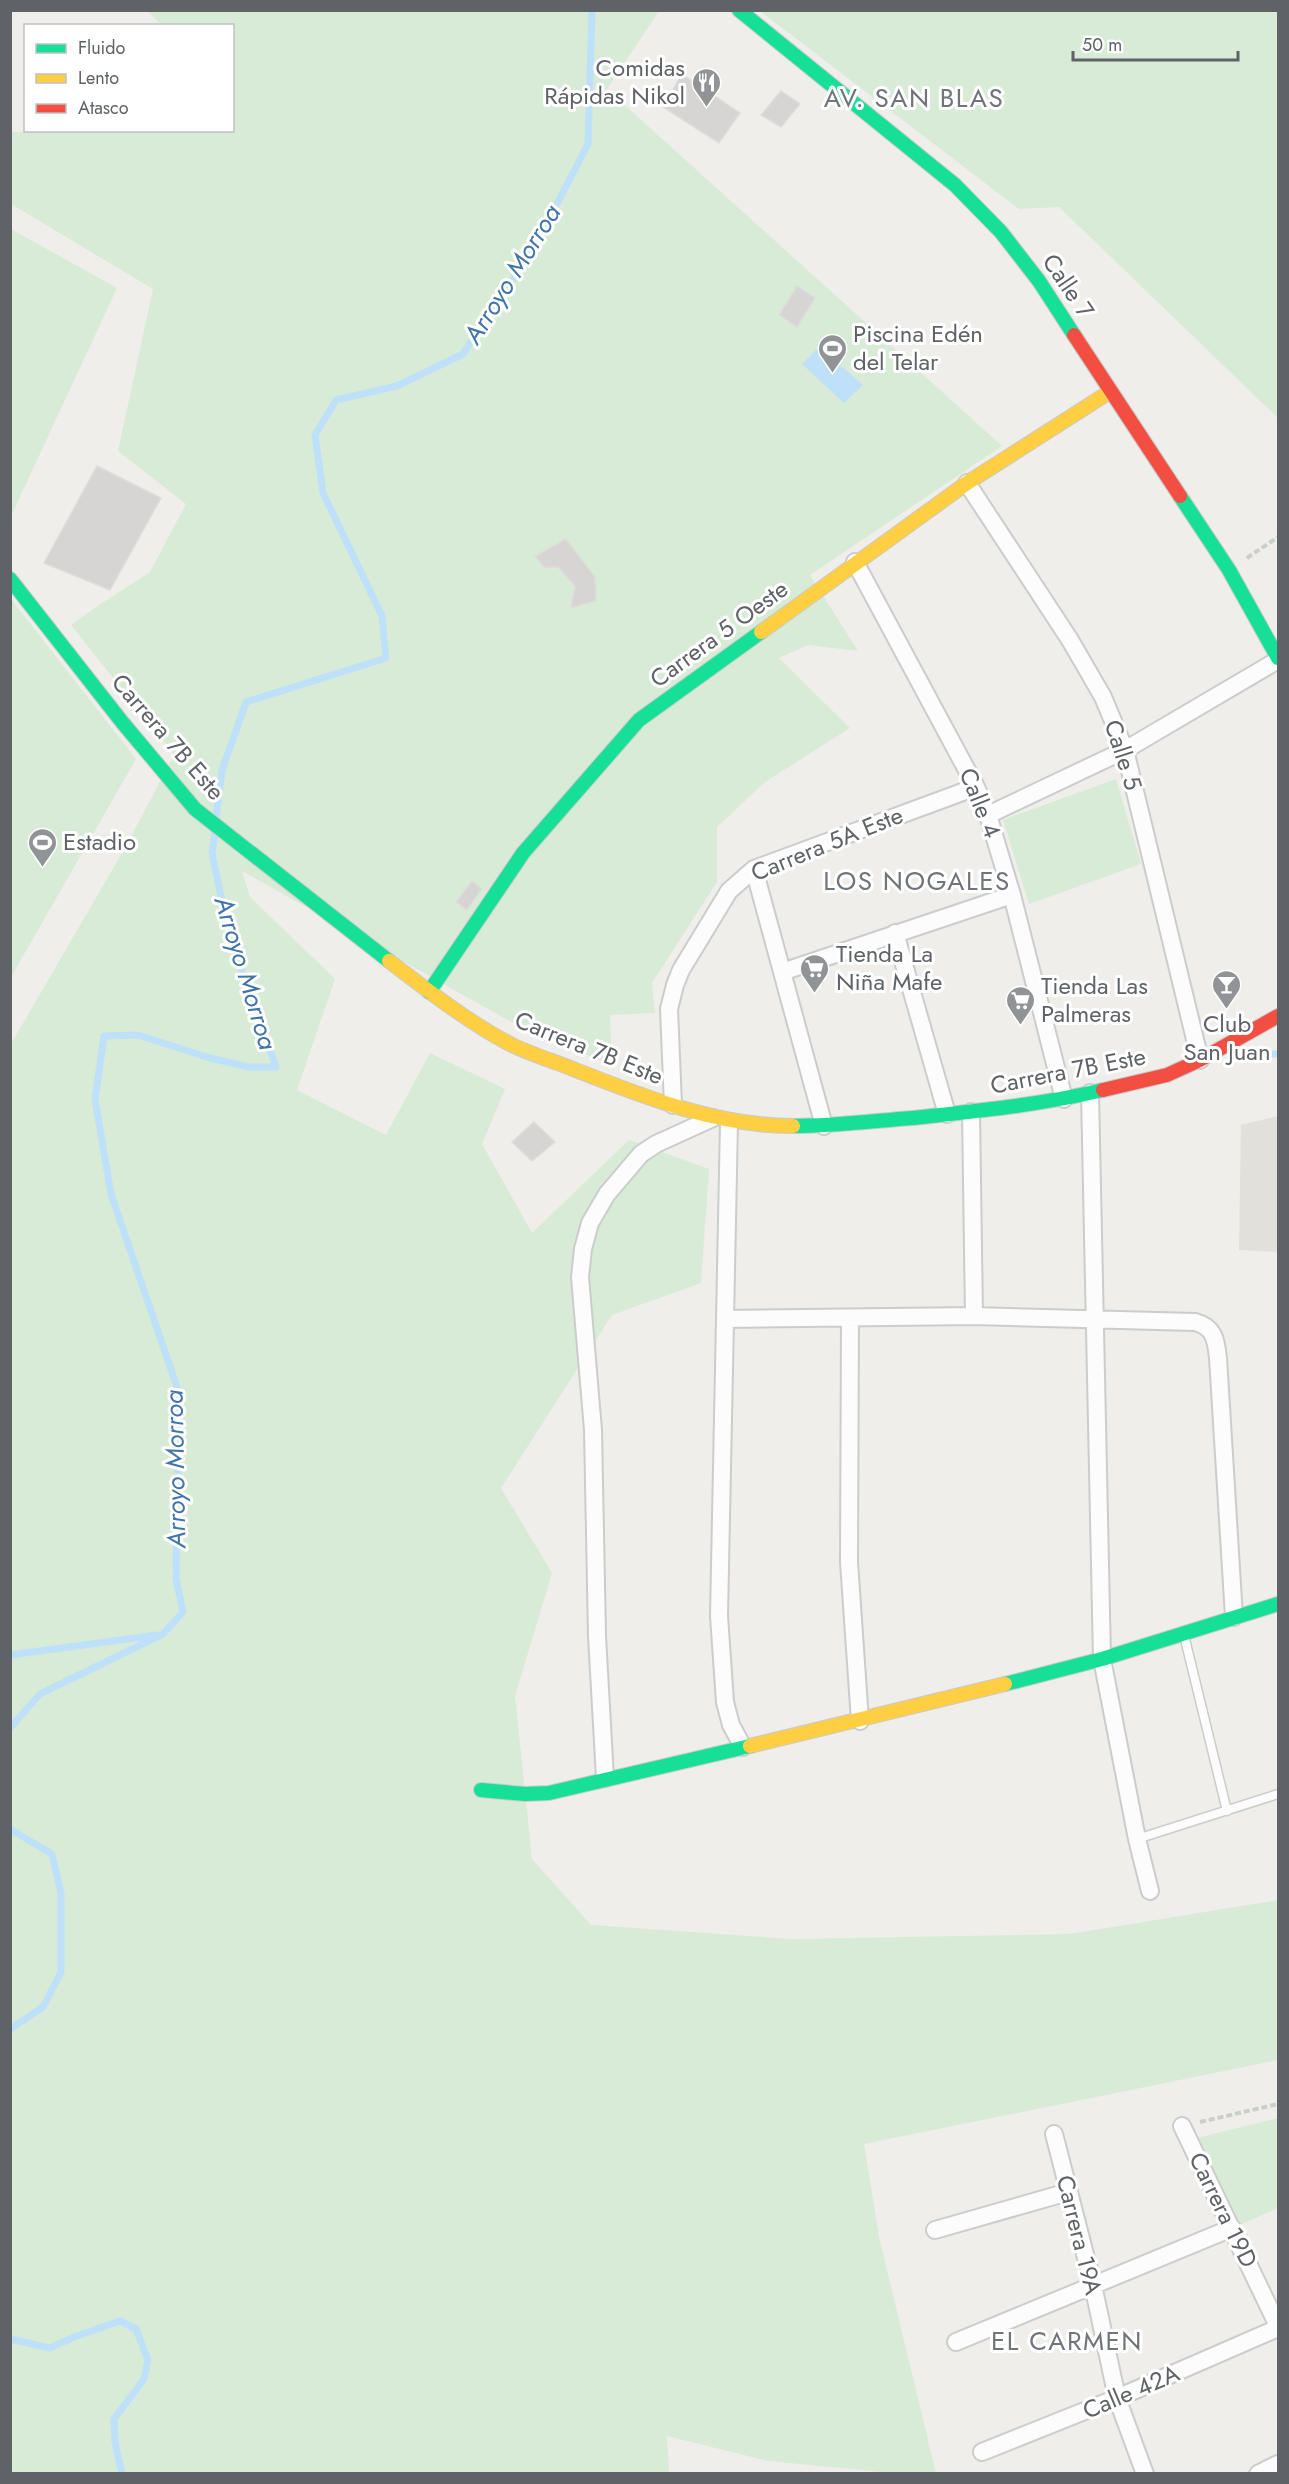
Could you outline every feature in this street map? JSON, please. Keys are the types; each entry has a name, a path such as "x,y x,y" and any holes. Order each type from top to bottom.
{"street":[{"name":"Calle 7","path":"739,10 955,185 1001,232 1039,281 1229,570 1278,659"},
{"name":"Carrera 5 Oeste","path":"429,992 523,853 639,720 967,483 1111,391"},
{"name":"Calle 5","path":"967,483 1076,649 1103,697 1125,750 1200,1060"},
{"name":"Calle 4","path":"855,562 976,787 988,815 1012,895 1064,1099"},
{"name":"Carrera 7B Este","path":"10,579 122,722 195,808 429,992 510,1044 603,1081 721,1120 769,1126 824,1126 971,1112 1064,1099 1167,1075 1200,1060 1278,1016"},
{"path":"988,815 1125,750 1278,659"},
{"name":"Carrera 5A Este","path":"674,1105 669,1009 675,985 681,970 729,891 754,869 976,787"},
{"path":"754,869 824,1126"},
{"path":"782,972 1012,895"},
{"path":"895,933 947,1114"},
{"path":"1089,1093 1102,1659 1137,1839 1150,1891"},
{"path":"971,1112 974,1316"},
{"path":"605,1778 597,1636 593,1430 580,1277 582,1249 590,1223 607,1194 641,1154 656,1144 721,1120 725,1319 719,1616 725,1702 731,1725 743,1747"},
{"path":"725,1319 974,1316 1195,1322 1206,1325 1212,1331 1218,1358 1234,1617"},
{"path":"850,1318 849,1562 860,1721"},
{"path":"481,1790 525,1794 549,1793 605,1778 860,1721 1102,1659 1278,1604"},
{"name":"Carrera 19D","path":"1182,2126 1278,2327"},
{"name":"Carrera 19A","path":"1054,2134 1093,2285 1117,2398 1145,2474"},
{"path":"935,2230 1068,2192"},
{"path":"956,2342 1232,2228"},
{"name":"Calle 42A","path":"982,2452 1117,2398 1278,2327"},
{"path":"1258,2474 1278,2464"}],"lane":[{"path":"1184,1635 1227,1811"},
{"path":"1137,1839 1278,1794"}],"path":[{"path":"1229,570 1278,537"},
{"path":"1182,2126 1278,2104"}],"shaded area":[{"path":"1278,1116 1278,1252 1239,1250 1241,1125"}],"green space":[{"path":"147,11 659,11 607,89 1002,446 810,575 858,651 808,645 779,658 850,728 765,782 717,827 717,882 652,983 655,1013 610,1015 612,1066 513,1023 242,871 250,897 335,979 297,1090 386,1135 430,1053 505,1089 482,1144 532,1233 629,1140 709,1169 701,1283 612,1315 501,1488 552,1573 515,1696 532,1859 591,1925 791,1939 1070,1934 1278,1900 1278,2060 864,2144 879,2237 936,2473 892,2473 768,2461 667,2436 669,2473 11,2473 11,1044 125,848 174,755 71,625 150,572 186,504 118,451 153,289 11,204 11,132 234,132 234,24 161,24"},
{"path":"760,11 1278,11 1278,418 1059,207 1019,209"},
{"path":"11,229 117,288 11,516"},
{"name":"Estadio","path":"10,599 136,759 11,977"},
{"path":"1116,779 1141,864 1029,904 1003,820"},
{"path":"1278,2118 1278,2208 1237,2226 1197,2138"}],"water":[{"name":"Piscina Edén del Telar","path":"819,347 863,385 844,403 802,364"}],"building":[{"path":"682,74 740,113 719,143 663,107"},
{"path":"781,91 800,104 781,127 761,115"},
{"path":"797,286 815,298 797,327 779,315"},
{"path":"97,466 161,498 110,590 44,563"},
{"path":"566,539 595,577 596,601 571,608 575,586 558,567 544,567 535,556"},
{"path":"472,881 482,889 467,910 456,902"},
{"path":"534,1122 555,1142 532,1161 512,1142"}],"waterway":[{"name":"Arroyo Morroa","path":"216,818 222,770 246,702 386,658 382,616 323,493 315,435 336,400 397,386 463,354 535,246 588,144 592,10"},
{"name":"Arroyo Morroa","path":"10,1728 40,1694 163,1634 183,1612 176,1579 179,1393 111,1194 95,1099 104,1036 138,1035 210,1058 249,1067 276,1067 229,935 212,853 215,832"},
{"path":"1269,1054 1278,1054"},
{"path":"10,1655 157,1635"},
{"name":"Arroyo Morroa","path":"10,1829 52,1854 61,1893 61,1972 43,2007 10,2029"},
{"name":"Arroyo Morroa","path":"10,2339 50,2348 120,2321 136,2329 148,2360 144,2379 114,2419 115,2443 122,2474"}],"traffic: fast":[{"path":"739,10 955,185 1001,232 1039,281 1074,335"},
{"path":"1180,496 1229,570 1278,658"},
{"path":"10,579 122,722 195,809 389,961"},
{"path":"429,992 523,853 639,720 761,632"},
{"path":"793,1126 853,1123 984,1110 1056,1100 1103,1090"},
{"path":"1005,1684 1102,1659 1278,1604"},
{"path":"481,1790 525,1794 549,1793 750,1746"}],"traffic: slow":[{"path":"761,632 967,483 1111,391"},
{"path":"389,961 463,1016 525,1051 681,1108 737,1121 793,1126"},
{"path":"750,1746 1005,1684"}],"traffic: jam":[{"path":"1074,335 1180,496"},
{"path":"1103,1090 1167,1075 1200,1060 1278,1016"}],"place":[{"name":"Comidas Rápidas Nikol","path":"706,108"},
{"name":"Piscina Edén del Telar","path":"832,374"},
{"name":"Estadio","path":"42,868"},
{"name":"Tienda La Niña Mafe","path":"815,994"},
{"name":"Club San Juan","path":"1227,1010"},
{"name":"Tienda Las Palmeras","path":"1020,1026"}],"district":[{"name":"AV. SAN BLAS","path":"914,98"},
{"name":"LOS NOGALES","path":"917,881"},
{"name":"EL CARMEN","path":"1067,2341"}]}
